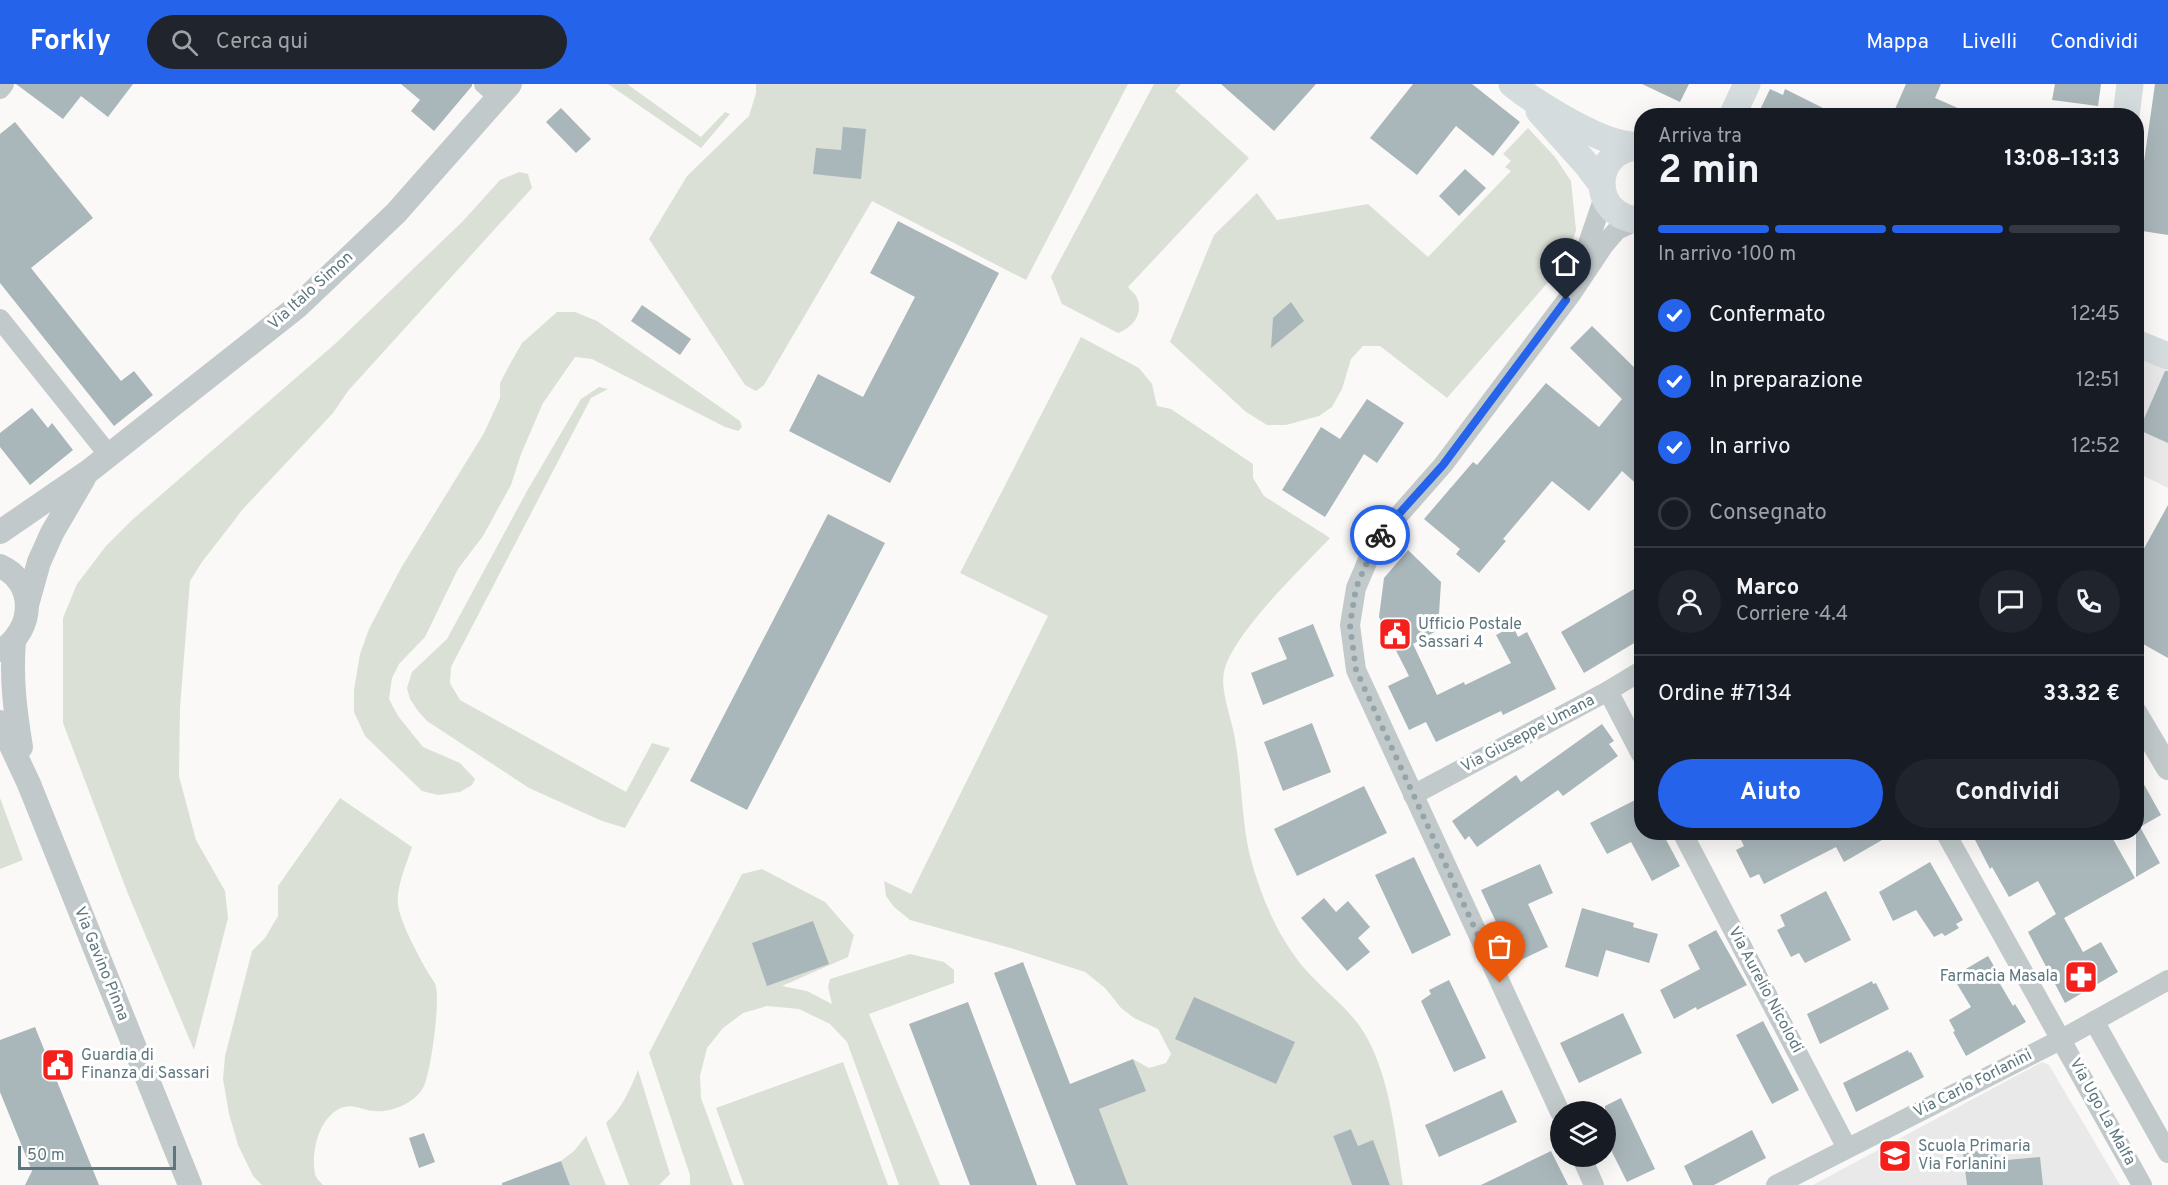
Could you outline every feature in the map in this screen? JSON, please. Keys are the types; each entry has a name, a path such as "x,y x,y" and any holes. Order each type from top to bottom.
{"main road":[{"path":"1736,108 1747,84"},
{"path":"2127,108 2130,84"},
{"path":"1514,86 1601,137 1634,146"},
{"path":"1514,86 1587,165 1610,206 1618,214 1634,219"},
{"path":"1603,191 1605,168 1615,154 1634,147"},
{"path":"2144,346 2168,356"}],"street":[{"path":"0,89 4,84"},
{"name":"Via Italo Simon","path":"0,532 89,471 297,307 396,213 498,88"},
{"path":"1572,293 1603,191"},
{"path":"1555,1101 1356,670 1350,625 1356,588 1376,541 1443,465 1572,293 1610,237 1617,230 1634,223"},
{"path":"0,319 108,454"},
{"name":"Via Italo Simon","path":"7,646 22,631 39,562 51,533 89,471"},
{"path":"0,566 16,577 24,590 27,606"},
{"name":"Via Gavino Pinna","path":"7,646 26,776"},
{"name":"Via Giuseppe Umana","path":"1413,795 1634,675"},
{"path":"1608,691 1634,741"},
{"name":"Via Gavino Pinna","path":"0,722 26,776 190,1185"},
{"path":"2144,728 2168,768"},
{"name":"Via Aurelio Nicolodi","path":"1686,840 1847,1149"},
{"path":"1949,840 2062,1039"},
{"name":"Via Carlo Forlanini","path":"1776,1185 2062,1039 2168,980"},
{"path":"2094,1022 2168,1153"},
{"name":"Via Ugo La Malfa","path":"2062,1039 2142,1185"},
{"path":"1586,1167 1594,1185"}],"shaded area":[{"path":"608,84 627,84 701,137 725,112 730,114 701,148"},
{"path":"756,84 1128,84 1026,280 872,201 764,385 756,391 745,385 649,239 687,176 749,116 756,93"},
{"path":"1154,84 1181,84 1175,91 1249,158 1128,287 1139,304 1138,315 1128,328 1118,333 1062,304 1051,277"},
{"path":"1528,128 1555,157 1571,181 1576,230 1570,250 1550,280 1447,398 1380,346 1363,346 1351,359 1342,389 1332,407 1319,416 1286,425 1267,425 1246,412 1170,342 1214,235 1257,193 1277,220 1368,204 1428,257 1511,171 1505,167 1511,161 1503,154"},
{"path":"519,172 528,174 532,188 348,391 333,413 243,509 190,581 180,708 179,776 196,840 225,891 228,918 194,1050 128,894 63,723 63,618 77,584 106,546 132,520 336,343 463,221 500,180"},
{"path":"557,312 575,312 597,321 740,421 742,427 738,431 725,427 592,359 575,357 543,403 521,454 511,485 483,536 458,569 425,637 399,664 392,678 389,699 398,716 423,747 460,763 475,779 472,785 460,792 438,795 422,791 365,736 354,712 354,690 360,654 369,629 401,568 484,433 500,398 500,383 522,343"},
{"path":"1081,337 1139,368 1152,384 1157,406 1171,409 1253,464 1253,478 1264,496 1330,538 1286,584 1240,639 1230,657 1223,680 1234,731 1247,842 1262,895 1273,920 1302,966 1350,1014 1366,1036 1381,1070 1391,1109 1403,1185 1390,1185 1373,1141 1358,1146 1351,1129 1333,1136 1352,1185 1128,1185 1099,1109 1145,1091 1133,1059 1149,1068 1166,1063 1171,1054 1158,1029 1134,1018 1121,1008 1105,988 1085,972 1014,949 910,920 894,907 886,896 884,881 911,894 1048,616 960,573"},
{"path":"2144,356 2168,366 2168,488 2144,476"},
{"path":"599,387 608,389 591,398 451,667 450,683 460,700 626,792 652,743 670,748 625,828 602,821 529,788 427,721 410,699 407,688 412,672 447,639 527,491 581,399"},
{"path":"0,798 23,860 0,869"},
{"path":"340,798 412,847 400,883 398,904 410,938 436,987 436,1021 427,1078 420,1092 402,1106 381,1111 348,1106 332,1114 321,1129 315,1147 315,1174 323,1185 262,1185 253,1176 238,1145 229,1114 223,1079 225,1056 252,951 265,938 278,916 278,886"},
{"path":"762,869 825,902 854,935 848,957 782,986 807,991 832,1004 828,987 830,979 910,954 944,962 954,970 954,983 869,1014 940,1185 899,1185 847,1042 830,1024 799,1009 767,1006 743,1013 723,1028 707,1048 700,1076 701,1098 733,1185 690,1185 690,1175 649,1053 742,874"},
{"path":"843,1062 888,1185 744,1185 716,1108"},
{"path":"2042,1062 2049,1065 2120,1185 1813,1185"},
{"path":"638,1070 670,1174 659,1185 629,1185 606,1123 625,1098"},
{"path":"586,1136 606,1185 570,1185 561,1161 574,1151"}],"building":[{"path":"16,84 133,84 108,117 81,96 63,119"},
{"path":"401,84 472,84 472,86 434,131 411,111 420,100"},
{"path":"1221,84 1316,84 1274,131"},
{"path":"1413,84 1472,84 1520,122 1493,156 1456,126 1417,175 1370,138"},
{"path":"1642,84 1689,84 1680,102"},
{"path":"1906,84 1941,84 1935,98 1958,108 1896,108"},
{"path":"2055,84 2101,84 2098,106 2052,100"},
{"path":"2155,84 2168,84 2168,235 2144,231 2144,162"},
{"path":"1770,89 1783,95 1785,89 1823,108 1761,108"},
{"path":"561,108 591,139 576,153 546,122"},
{"path":"15,122 93,218 31,268 121,381 134,371 153,395 114,426 0,283 0,134"},
{"path":"843,127 866,129 861,179 813,174 816,148 841,150"},
{"path":"1465,169 1486,188 1459,216 1439,196"},
{"path":"898,221 999,273 890,483 789,431 818,374 863,397 915,297 870,273"},
{"path":"1291,302 1304,321 1271,348 1273,318"},
{"path":"642,305 691,339 680,355 631,321"},
{"path":"1592,326 1634,367 1634,482 1622,471 1589,511 1552,481 1503,539 1506,541 1479,573 1456,554 1460,549 1424,519 1473,462 1477,465 1546,383 1599,427 1622,399 1570,348"},
{"path":"2165,371 2168,371 2168,443 2144,432 2144,419"},
{"path":"1367,399 1404,423 1377,463 1364,454 1325,517 1282,490 1321,427 1340,439"},
{"path":"32,408 48,428 52,423 73,450 30,485 0,447 0,433"},
{"path":"2168,505 2168,658 2144,644 2144,548"},
{"path":"828,514 885,543 747,810 690,781"},
{"path":"1408,550 1441,582 1438,630 1413,644 1437,695 1464,682 1465,685 1511,663 1496,635 1513,626 1518,637 1527,632 1556,689 1503,715 1501,711 1436,742 1426,722 1409,730 1388,686 1409,676 1379,617 1384,578"},
{"path":"1634,589 1634,643 1584,673 1561,632"},
{"path":"1313,624 1334,676 1263,705 1251,673 1287,659 1278,638"},
{"path":"1312,723 1331,772 1283,791 1264,742"},
{"path":"1602,724 1614,741 1609,744 1618,756 1563,796 1558,790 1477,847 1469,836 1465,840 1452,821 1516,775 1521,782"},
{"path":"2144,784 2161,815 2144,825"},
{"path":"1364,786 1387,833 1297,876 1274,829"},
{"path":"1634,801 1634,840 1666,840 1680,866 1652,881 1631,842 1607,854 1590,823"},
{"path":"2144,834 2160,863 2136,877 2136,840 2144,840"},
{"path":"1741,840 1882,840 1844,862 1836,847 1764,884 1759,874 1750,878 1736,850 1744,846"},
{"path":"1975,840 2114,840 2135,878 2064,918 2083,952 2101,942 2118,972 2065,1003 2028,932 2056,914 2038,881 2009,897 1992,867 1990,869"},
{"path":"1414,857 1451,935 1412,954 1375,875"},
{"path":"1930,862 1963,920 1956,924 1959,928 1945,936 1942,933 1934,937 1916,910 1893,921 1879,892"},
{"path":"1540,864 1553,893 1528,904 1548,947 1519,961 1508,938 1504,939 1481,890"},
{"path":"1826,891 1851,940 1805,963 1799,953 1791,957 1777,930 1785,926 1780,915"},
{"path":"1324,898 1336,912 1348,901 1370,927 1358,938 1370,952 1347,971 1301,918"},
{"path":"1582,908 1634,923 1633,927 1658,934 1649,963 1606,950 1598,977 1565,967"},
{"path":"813,921 829,964 767,986 752,943"},
{"path":"1716,930 1747,985 1674,1019 1660,990 1700,969 1688,945"},
{"path":"1988,956 1999,975 1996,977 2013,1006 2015,1004 2026,1022 1966,1056 1949,1020 1971,1007 1954,979 1965,972 1964,970"},
{"path":"1023,962 1070,1084 1133,1059 1146,1091 1099,1109 1128,1185 1076,1185 994,973"},
{"path":"1449,980 1486,1058 1454,1072 1421,1001 1431,994 1429,990"},
{"path":"1872,981 1873,984 1876,983 1889,1009 1820,1044 1807,1014"},
{"path":"1194,997 1295,1042 1276,1084 1175,1039"},
{"path":"968,1002 1037,1185 970,1185 909,1024"},
{"path":"1623,1013 1642,1053 1579,1083 1560,1043"},
{"path":"1763,1021 1799,1090 1772,1104 1736,1035"},
{"path":"35,1027 99,1185 25,1185 32,1171 0,1092 0,1040"},
{"path":"1908,1050 1924,1077 1856,1112 1843,1083"},
{"path":"1502,1090 1517,1122 1439,1157 1425,1125"},
{"path":"1621,1098 1655,1169 1627,1182 1616,1160 1615,1101"},
{"path":"1351,1129 1358,1146 1373,1140 1390,1185 1352,1185 1333,1136"},
{"path":"1752,1130 1766,1158 1714,1185 1693,1185 1684,1166"},
{"path":"424,1133 435,1162 419,1168 409,1138"},
{"path":"1996,1149 1997,1161 2040,1157 2043,1185 1967,1185 1963,1153"},
{"path":"1550,1151 1550,1167 1559,1167 1568,1185 1481,1185"},
{"path":"561,1161 570,1185 502,1185 502,1183"}],"way so far":[{"path":"1380,535 1356,588 1350,625 1356,670 1500,983"}],"place":[{"name":"Ufficio Postale Sassari 4","path":"1395,634"},
{"name":"Farmacia Masala","path":"2081,977"},
{"name":"Guardia di Finanza di Sassari","path":"58,1065"},
{"name":"Scuola Primaria Via Forlanini","path":"1895,1156"}],"route":[{"path":"1380,535 1443,465 1566,300"}]}
